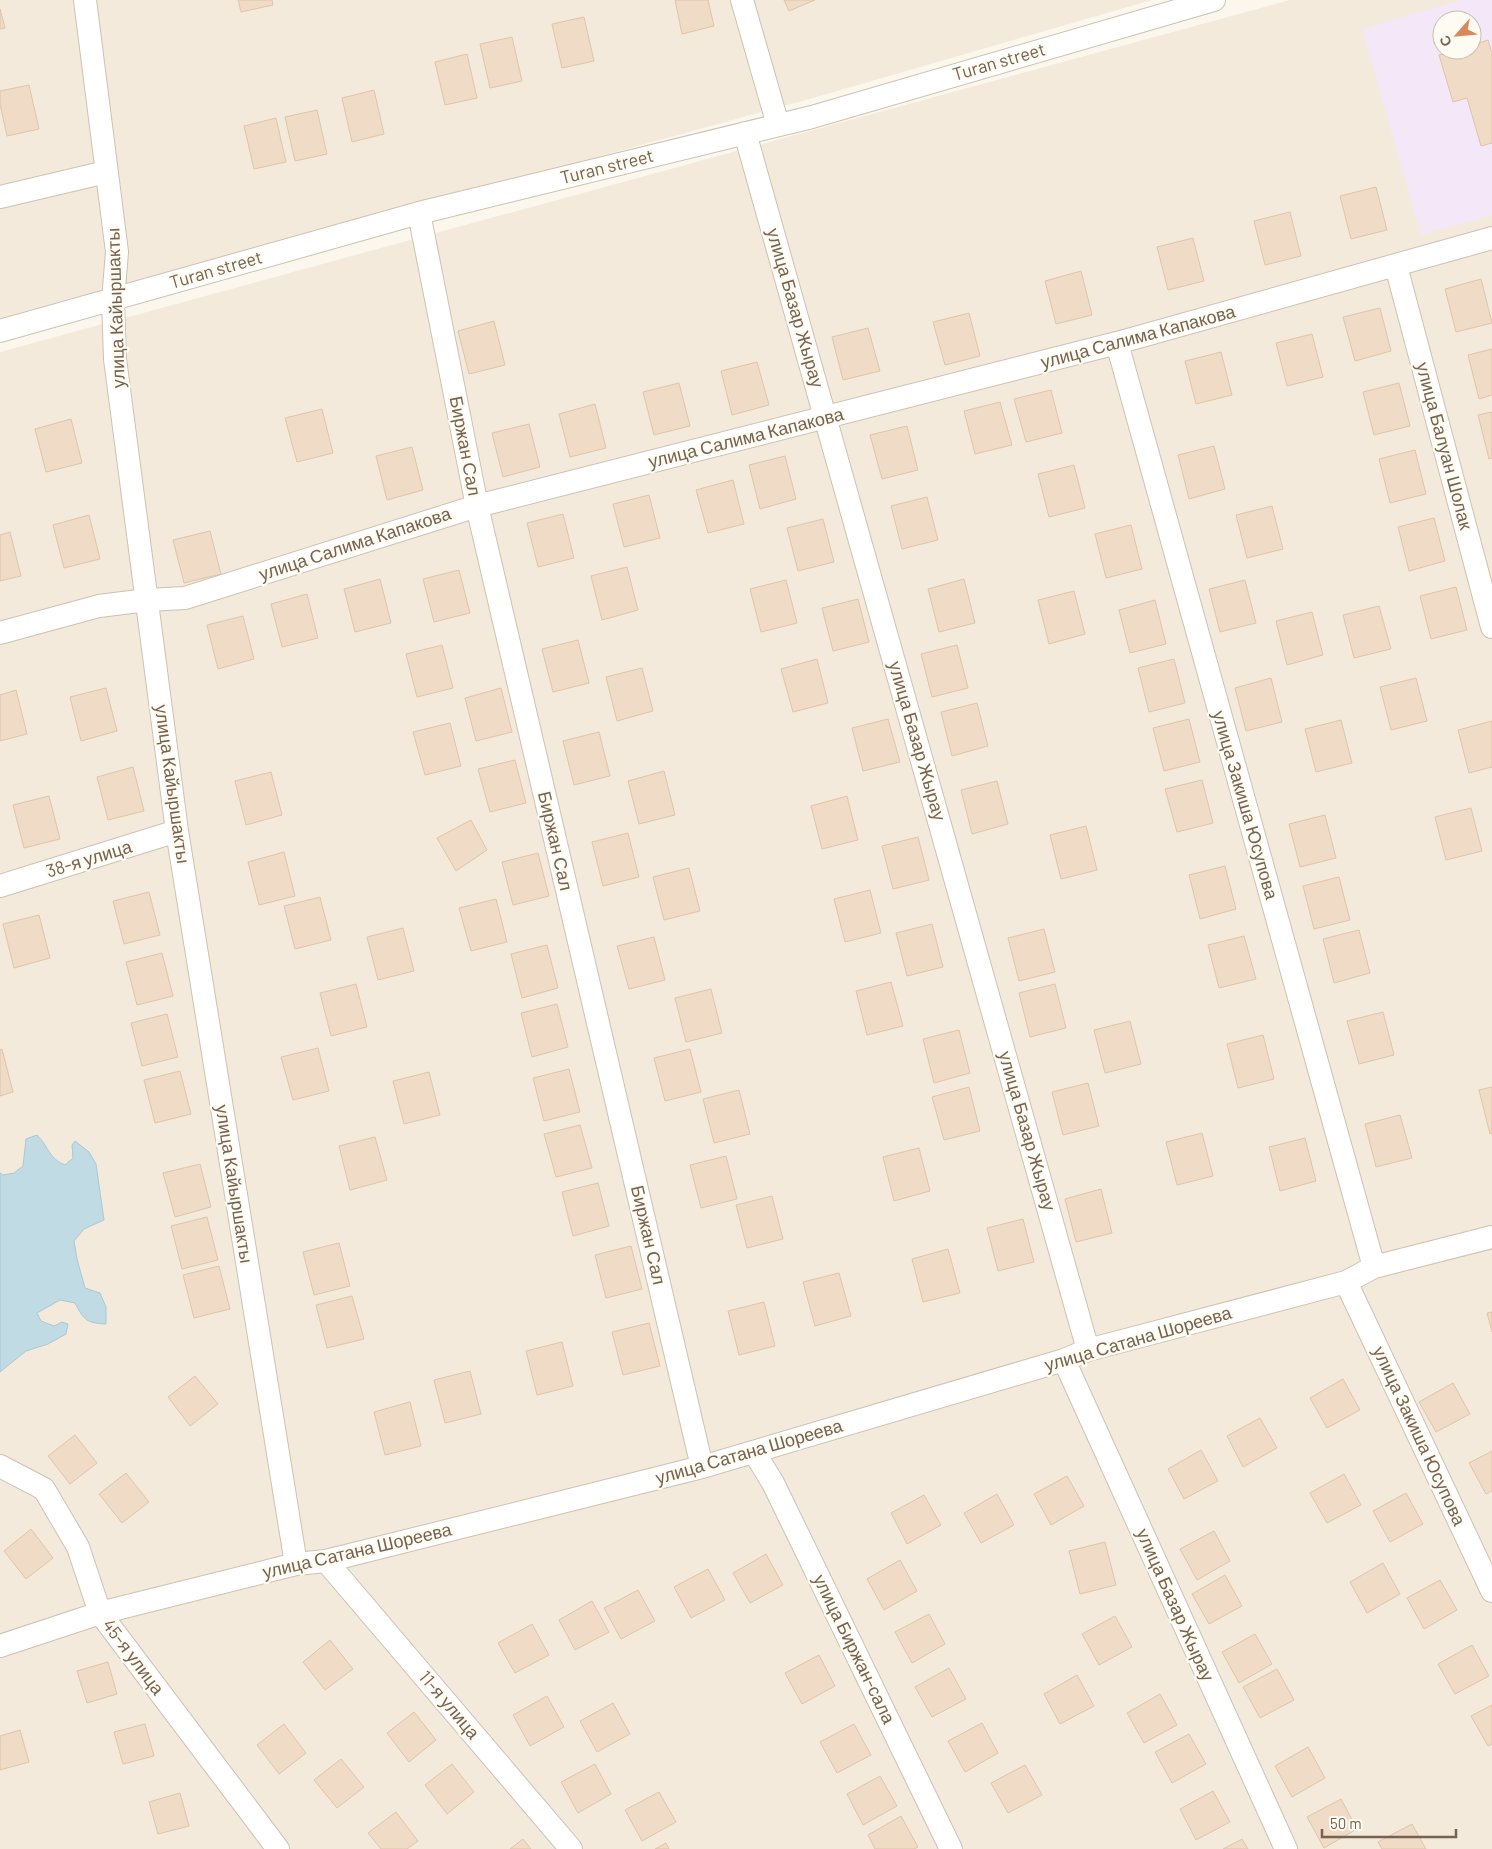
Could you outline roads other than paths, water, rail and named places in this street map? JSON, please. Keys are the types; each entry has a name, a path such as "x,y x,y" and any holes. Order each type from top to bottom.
{"street":[{"name":"улица Кайыршакты","path":"85,0 117,252 113,300 115,359 177,831 296,1564"},
{"path":"742,0 778,125"},
{"name":"Turan street","path":"0,331 419,213 812,116 1214,0"},
{"name":"улица Базар Жырау","path":"746,133 1088,1350"},
{"path":"0,197 106,172"},
{"name":"Биржан Сал","path":"419,213 477,506 702,1468"},
{"name":"улица Салима Капакова","path":"0,633 100,606 147,600 185,598 477,506 1117,344 1492,238"},
{"name":"улица Балуан Шолак","path":"1396,266 1492,627"},
{"name":"улица Закиша Юсупова","path":"1117,344 1374,1267"},
{"name":"38-я улица","path":"0,886 177,831"},
{"name":"улица Сатана Шореева","path":"0,1646 100,1613 296,1564 326,1561 702,1468 1064,1360 1088,1350 1346,1282 1374,1267 1492,1237"},
{"name":"улица Закиша Юсупова","path":"1346,1282 1492,1591"},
{"name":"улица Базар Жырау","path":"1064,1360 1286,1849"},
{"name":"улица Биржан-сала","path":"754,1452 772,1483 951,1849"},
{"name":"45-я улица","path":"0,1466 44,1489 78,1547 100,1613 273,1848"},
{"name":"11-я улица","path":"326,1561 571,1849"}],"water":[{"path":"37,1135 52,1156 65,1165 73,1158 72,1145 75,1141 89,1152 96,1164 104,1220 84,1229 74,1241 85,1288 100,1293 106,1307 106,1324 86,1320 75,1303 60,1300 37,1313 41,1321 54,1326 62,1322 68,1324 66,1334 48,1344 26,1351 0,1372 0,1173 3,1175 14,1173 23,1166 26,1139"}]}
